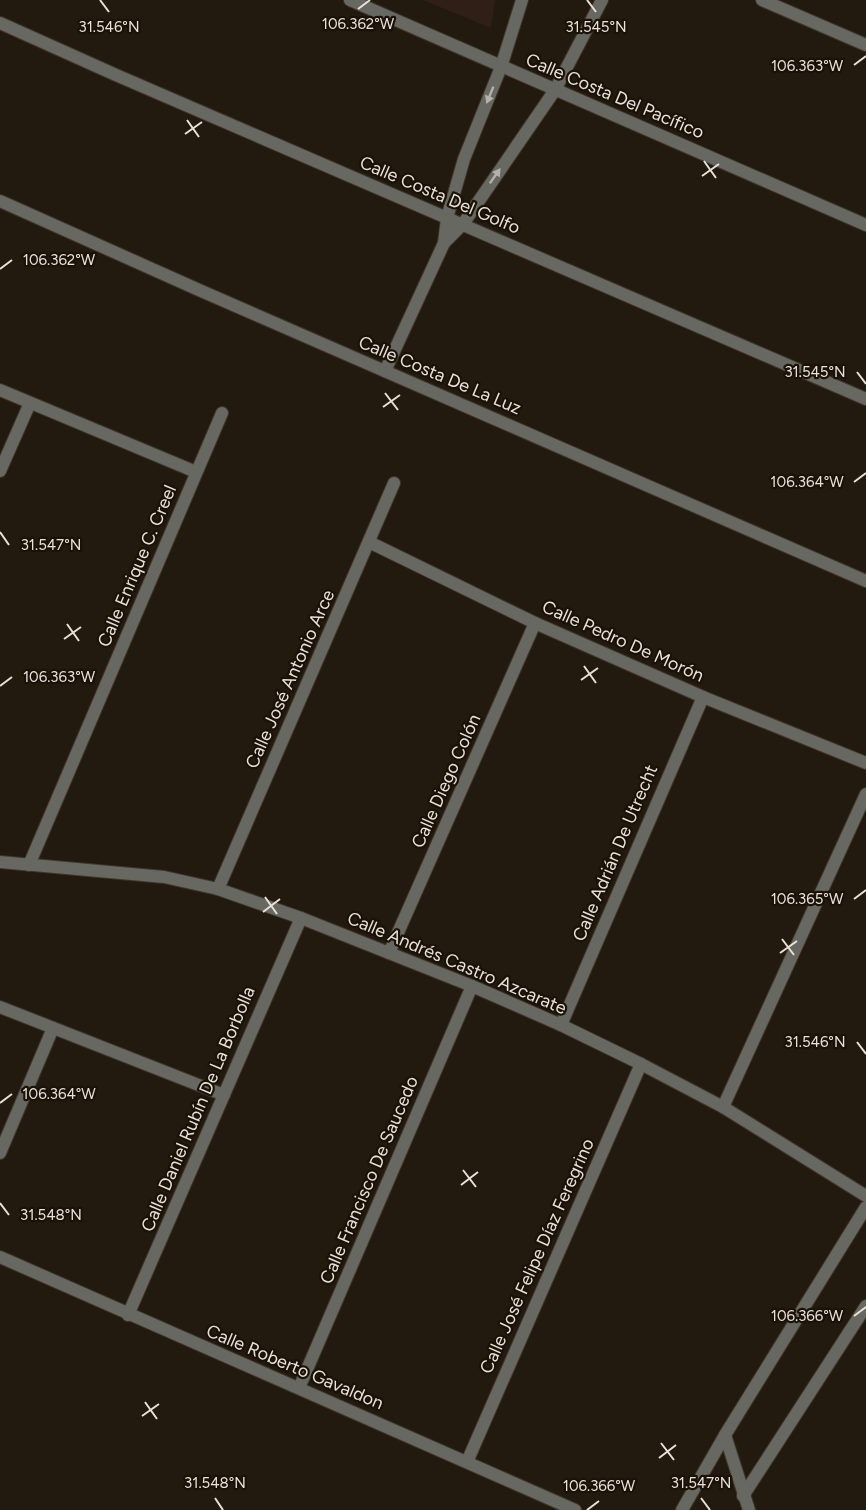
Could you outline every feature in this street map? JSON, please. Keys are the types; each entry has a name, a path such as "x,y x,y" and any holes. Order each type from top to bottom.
{"street":[{"name":"Calle Costa Del Pacífico","path":"350,0 866,225"},
{"path":"385,371 444,243 447,218 464,159 501,67 522,0"},
{"path":"444,243 463,224 555,90 602,0"},
{"path":"762,0 866,45"},
{"name":"Calle Costa Del Golfo","path":"0,23 866,399"},
{"name":"Calle Costa De La Luz","path":"0,201 198,290 866,581"},
{"path":"0,390 196,472"},
{"path":"0,471 30,403"},
{"name":"Calle Enrique C. Creel","path":"29,865 222,413"},
{"name":"Calle José Antonio Arce","path":"218,888 394,483"},
{"name":"Calle Pedro De Morón","path":"369,542 535,623 704,697 866,763"},
{"name":"Calle Diego Colón","path":"389,953 535,623"},
{"name":"Calle Adrián De Utrecht","path":"561,1025 704,697"},
{"path":"723,1107 866,794"},
{"name":"Calle Andrés Castro Azcarate","path":"0,862 164,877 218,888 301,918 561,1025 641,1064 723,1107 866,1196"},
{"name":"Calle Daniel Rubín De La Borbolla","path":"128,1315 301,918"},
{"name":"Calle Francisco De Saucedo","path":"298,1388 472,987"},
{"path":"0,1007 224,1095"},
{"path":"0,1153 54,1028"},
{"name":"Calle José Felipe Díaz Feregrino","path":"467,1462 641,1064"},
{"path":"682,1510 725,1435 866,1207"},
{"name":"Calle Roberto Gavaldon","path":"0,1257 575,1510"},
{"path":"743,1496 866,1306"},
{"path":"725,1435 749,1510"}],"shaded area":[{"path":"423,0 495,0 491,28"}]}
